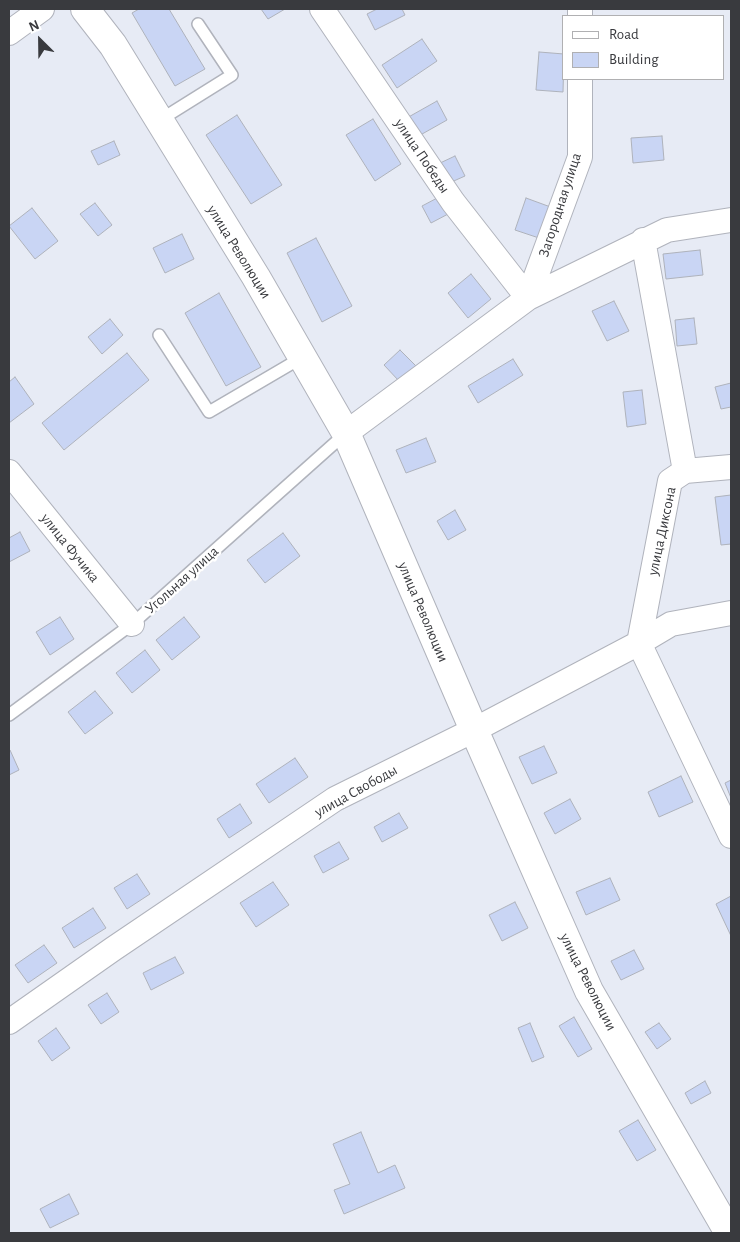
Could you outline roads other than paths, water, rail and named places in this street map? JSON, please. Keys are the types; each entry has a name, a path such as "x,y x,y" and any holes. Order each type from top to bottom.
{"street":[{"path":"9,33 42,9"},
{"name":"улица Революции","path":"85,9 113,45 158,121 256,277 346,433 474,730 590,991 729,1233"},
{"name":"улица Победы","path":"322,9 453,202 528,298"},
{"name":"Загородная улица","path":"528,298 580,157 580,80"},
{"path":"346,433 528,298 643,240 667,230 731,220"},
{"path":"643,240 685,471"},
{"name":"улица Диксона","path":"639,643 670,482 685,471 731,467"},
{"name":"улица Фучика","path":"9,472 132,624"},
{"name":"улица Свободы","path":"9,1022 113,949 335,799 474,730 639,643 671,624 731,613"},
{"path":"639,643 731,836"}],"lane":[{"path":"158,121 232,76 198,24"},
{"path":"159,335 209,412 296,361"},
{"name":"Угольная улица","path":"9,715 132,624 346,433"}]}
